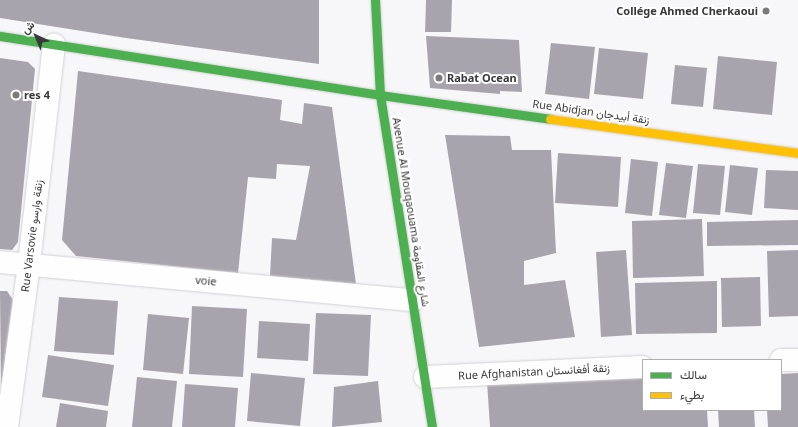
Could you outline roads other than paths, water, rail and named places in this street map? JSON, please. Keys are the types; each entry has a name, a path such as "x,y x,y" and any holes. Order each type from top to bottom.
{"street":[{"name":"Avenue Al Mouqaouama شارع المقاومة","path":"375,0 380,95 432,427"},
{"path":"0,36 380,95"},
{"name":"Rue Varsovie زنقة وارسو","path":"7,427 29,264 54,44"},
{"name":"Rue Abidjan زنقة أبيدجان","path":"380,95 798,153"},
{"name":"voie","path":"0,262 412,300"},
{"path":"782,360 798,360"},
{"name":"Rue Afghanistan زنقة أفغانستان","path":"425,377 642,367"}],"place":[{"name":"Collége Ahmed Cherkaoui","path":"766,11"},
{"name":"Rabat Ocean","path":"439,78"},
{"name":"res 4","path":"16,95"}]}
